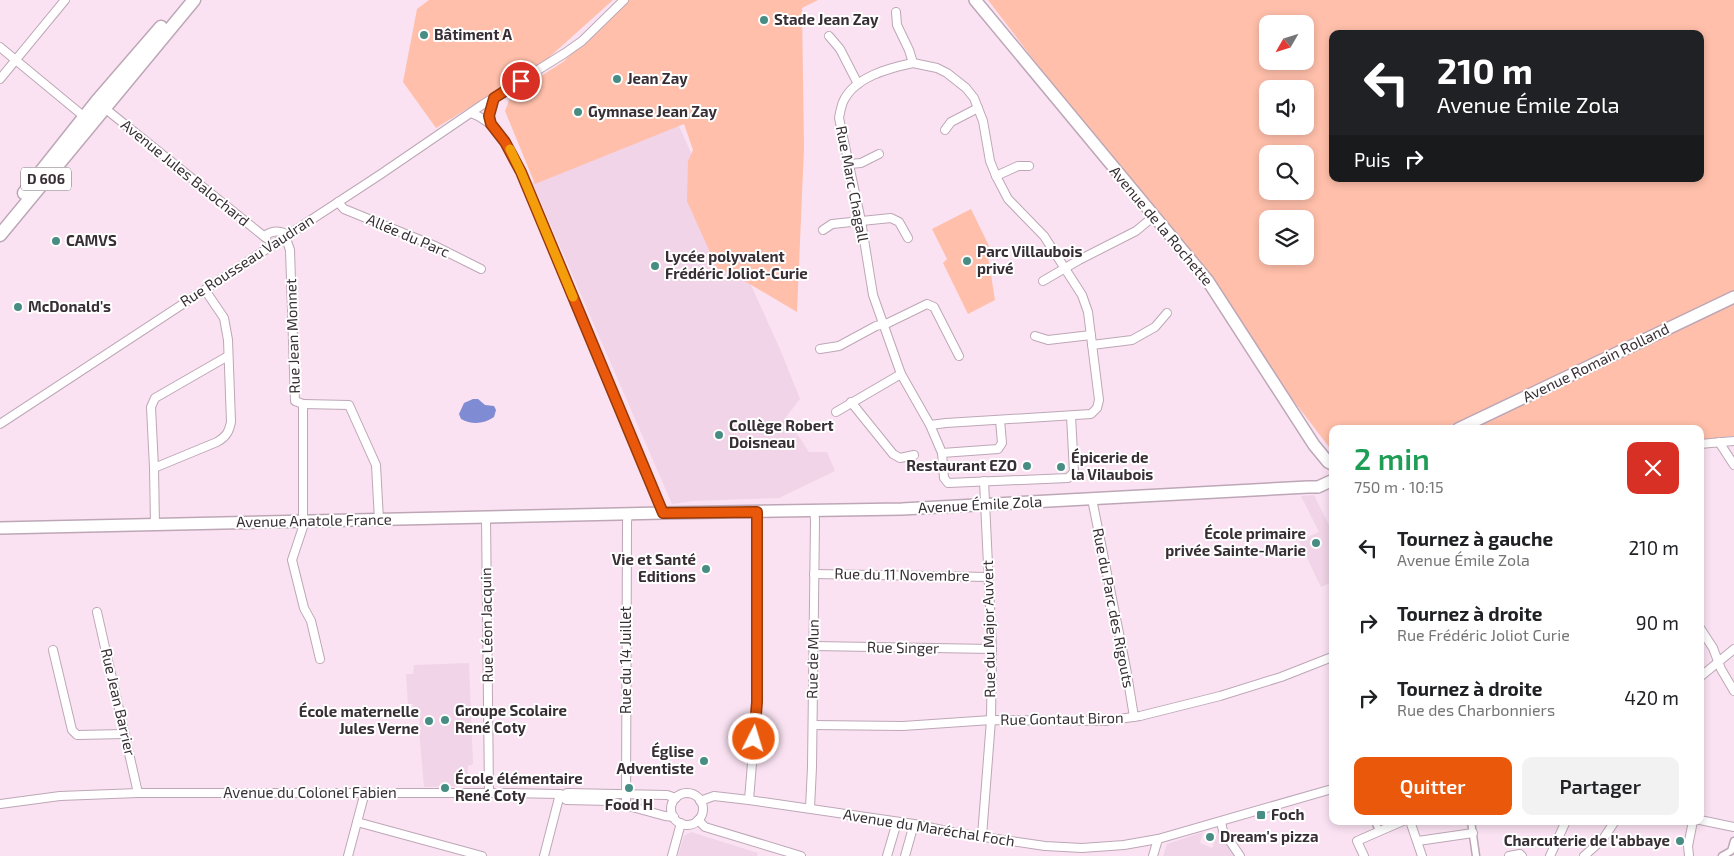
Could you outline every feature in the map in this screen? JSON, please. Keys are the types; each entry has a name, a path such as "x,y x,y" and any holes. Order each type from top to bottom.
{"main road":[{"name":"D 606","path":"0,235 183,0"},
{"name":"D 606","path":"101,105 194,0"},
{"name":"Avenue de la Rochette","path":"975,0 1208,281 1314,445 1329,462"},
{"name":"D 606","path":"0,222 89,120"},
{"name":"Avenue Romain Rolland","path":"1466,425 1734,297"},
{"name":"Avenue Émile Zola","path":"628,514 985,505 1318,487 1329,483"},
{"name":"Avenue Anatole France","path":"0,528 628,514"}],"street":[{"path":"0,79 65,0"},
{"name":"Rue Rousseau Vaudran","path":"0,424 471,113 540,70 582,41 624,0"},
{"path":"896,12 897,25 914,63"},
{"path":"829,36 840,48 858,84"},
{"path":"0,47 89,120"},
{"name":"Rue Marc Chagall","path":"930,425 1091,414 1099,404 1088,312 1074,280 1064,268 1044,236 1008,199 990,161 983,122 974,98 956,79 937,68 914,63 884,71 858,84 848,94 842,104 839,118 861,221 873,294 901,374 930,425 942,453 944,478 948,482 984,481"},
{"path":"491,124 489,116 494,98"},
{"name":"Avenue Jules Balochard","path":"101,105 274,244"},
{"path":"945,130 951,122 978,108"},
{"path":"471,113 481,116 491,124 505,142 521,172 663,513"},
{"path":"849,164 861,163 879,154"},
{"path":"996,176 1018,166 1029,166"},
{"name":"Allée du Parc","path":"338,202 344,209 435,246 481,269"},
{"path":"1043,281 1064,268 1136,231 1153,217"},
{"path":"822,230 832,224 891,218 899,222 908,238"},
{"path":"264,236 280,231 286,236"},
{"name":"Rue Jean Monnet","path":"286,236 290,250 295,401 303,404 303,527 292,560 304,608 311,621 320,659"},
{"path":"154,468 225,437 229,429 231,422 228,340 224,318 205,290"},
{"path":"820,349 839,346 876,326 883,325 927,304 931,304 959,356"},
{"path":"1092,345 1132,340 1156,328 1167,313"},
{"path":"1035,336 1048,340 1091,334"},
{"path":"154,525 151,407 155,398 228,356"},
{"path":"836,412 901,374"},
{"path":"851,402 893,454 900,458 914,454"},
{"path":"303,404 349,406 376,465 379,520"},
{"path":"984,481 1068,478 1074,472 1071,416"},
{"path":"942,453 998,449 1002,443 1000,420"},
{"path":"1704,444 1734,441"},
{"path":"1719,442 1734,465"},
{"name":"Rue du Major Auvert","path":"982,836 991,720 992,650 984,481"},
{"name":"Rue du Parc des Rigouts","path":"1092,499 1134,717"},
{"name":"Rue de Mun","path":"810,808 816,520 814,510"},
{"path":"749,800 757,702 757,512"},
{"name":"Rue du 14 Juillet","path":"626,806 622,795 628,514"},
{"name":"Rue Léon Jacquin","path":"486,518 489,793"},
{"name":"Rue du 11 Novembre","path":"814,574 989,577"},
{"name":"Rue Jean Barrier","path":"97,612 138,792"},
{"path":"1704,634 1734,691"},
{"name":"Rue Singer","path":"814,646 992,650"},
{"path":"1704,674 1734,649"},
{"path":"53,650 74,733 78,735 125,734"},
{"name":"Rue Gontaut Biron","path":"813,725 904,726 991,720 1106,721 1180,707 1255,686 1329,658"},
{"name":"Avenue du Maréchal Foch","path":"700,801 714,796 749,800 914,824 1045,846 1082,848 1124,845 1158,839 1329,790"},
{"name":"Avenue du Colonel Fabien","path":"0,804 60,796 138,792 365,792 561,795 567,793 622,795"},
{"path":"348,856 365,792"},
{"path":"544,856 561,795 566,800 610,801 674,817 681,823 690,824 698,820 703,809 700,801 689,793 679,795 672,807 674,817"},
{"path":"622,795 666,795 676,798"},
{"path":"698,820 705,827 801,856"},
{"path":"1704,821 1734,827"},
{"path":"358,822 482,856"},
{"path":"887,856 897,822"},
{"path":"1221,822 1223,831 1240,856"},
{"path":"672,856 681,823"},
{"path":"905,856 914,824"},
{"path":"1377,825 1379,831"},
{"path":"1364,856 1357,841 1393,825"},
{"path":"1412,825 1422,856"},
{"path":"1472,825 1476,856"},
{"path":"1550,856 1564,825"},
{"path":"1584,856 1603,839 1612,825"},
{"path":"1689,856 1688,846 1692,825"},
{"path":"1418,841 1473,833"},
{"path":"1153,856 1158,839"},
{"path":"1722,856 1731,851 1734,841"},
{"path":"1509,856 1521,855"}],"shaded area":[{"path":"429,0 613,0 545,61 436,128 403,82 417,9"},
{"path":"627,0 818,0 802,8 804,148 797,312 736,276 717,268 687,201 688,161 693,150 684,124 535,184 505,111 511,95 563,62"},
{"path":"988,0 1734,0 1734,436 1704,440 1704,425 1329,425 1329,447"},
{"name":"Lycée polyvalent Frédéric Joliot-Curie","path":"678,124 780,349 800,399 786,417 809,452 827,452 835,471 779,498 693,501 672,504 532,182"},
{"name":"Parc Villaubois privé","path":"971,209 989,246 987,250 995,300 968,314 943,263 947,259 932,229"},
{"name":"École primaire privée Sainte-Marie","path":"1314,495 1329,525 1329,583 1321,587 1299,541 1319,532 1301,496"},
{"name":"Groupe Scolaire René Coty","path":"469,663 473,764 468,766 467,786 424,787 419,731 420,710 412,710 413,704 408,704 406,674 413,674 414,665"},
{"path":"691,832 758,853 757,856 678,856 684,836"},
{"path":"1203,832 1200,843 1212,848 1218,832 1222,834 1237,856 1163,856 1167,844"}],"water":[{"path":"478,399 485,405 494,406 496,410 494,417 478,423 461,419 459,414 464,403"}],"slow traffic":[{"path":"510,149 573,297"}],"place":[{"name":"Stade Jean Zay","path":"764,20"},
{"name":"Bâtiment A","path":"424,35"},
{"name":"Jean Zay","path":"617,79"},
{"name":"Gymnase Jean Zay","path":"578,112"},
{"name":"CAMVS","path":"56,241"},
{"name":"Parc Villaubois privé","path":"967,261"},
{"name":"Lycée polyvalent Frédéric Joliot-Curie","path":"655,266"},
{"name":"McDonald's","path":"18,307"},
{"name":"Collège Robert Doisneau","path":"719,435"},
{"name":"Restaurant EZO","path":"1027,466"},
{"name":"Épicerie de la Vilaubois","path":"1061,467"},
{"name":"École primaire privée Sainte-Marie","path":"1316,543"},
{"name":"Vie et Santé Editions","path":"706,569"},
{"name":"Groupe Scolaire René Coty","path":"445,720"},
{"name":"École maternelle Jules Verne","path":"429,721"},
{"name":"Église Adventiste","path":"704,761"},
{"name":"École élémentaire René Coty","path":"445,788"},
{"name":"Food H","path":"629,788"},
{"name":"Foch","path":"1261,815"},
{"name":"Dream's pizza","path":"1210,837"},
{"name":"Charcuterie de l'abbaye","path":"1680,841"}],"route":[{"path":"521,81 494,98 489,116 491,124 505,142 521,172 663,513 757,512 757,702 754,739"}]}
